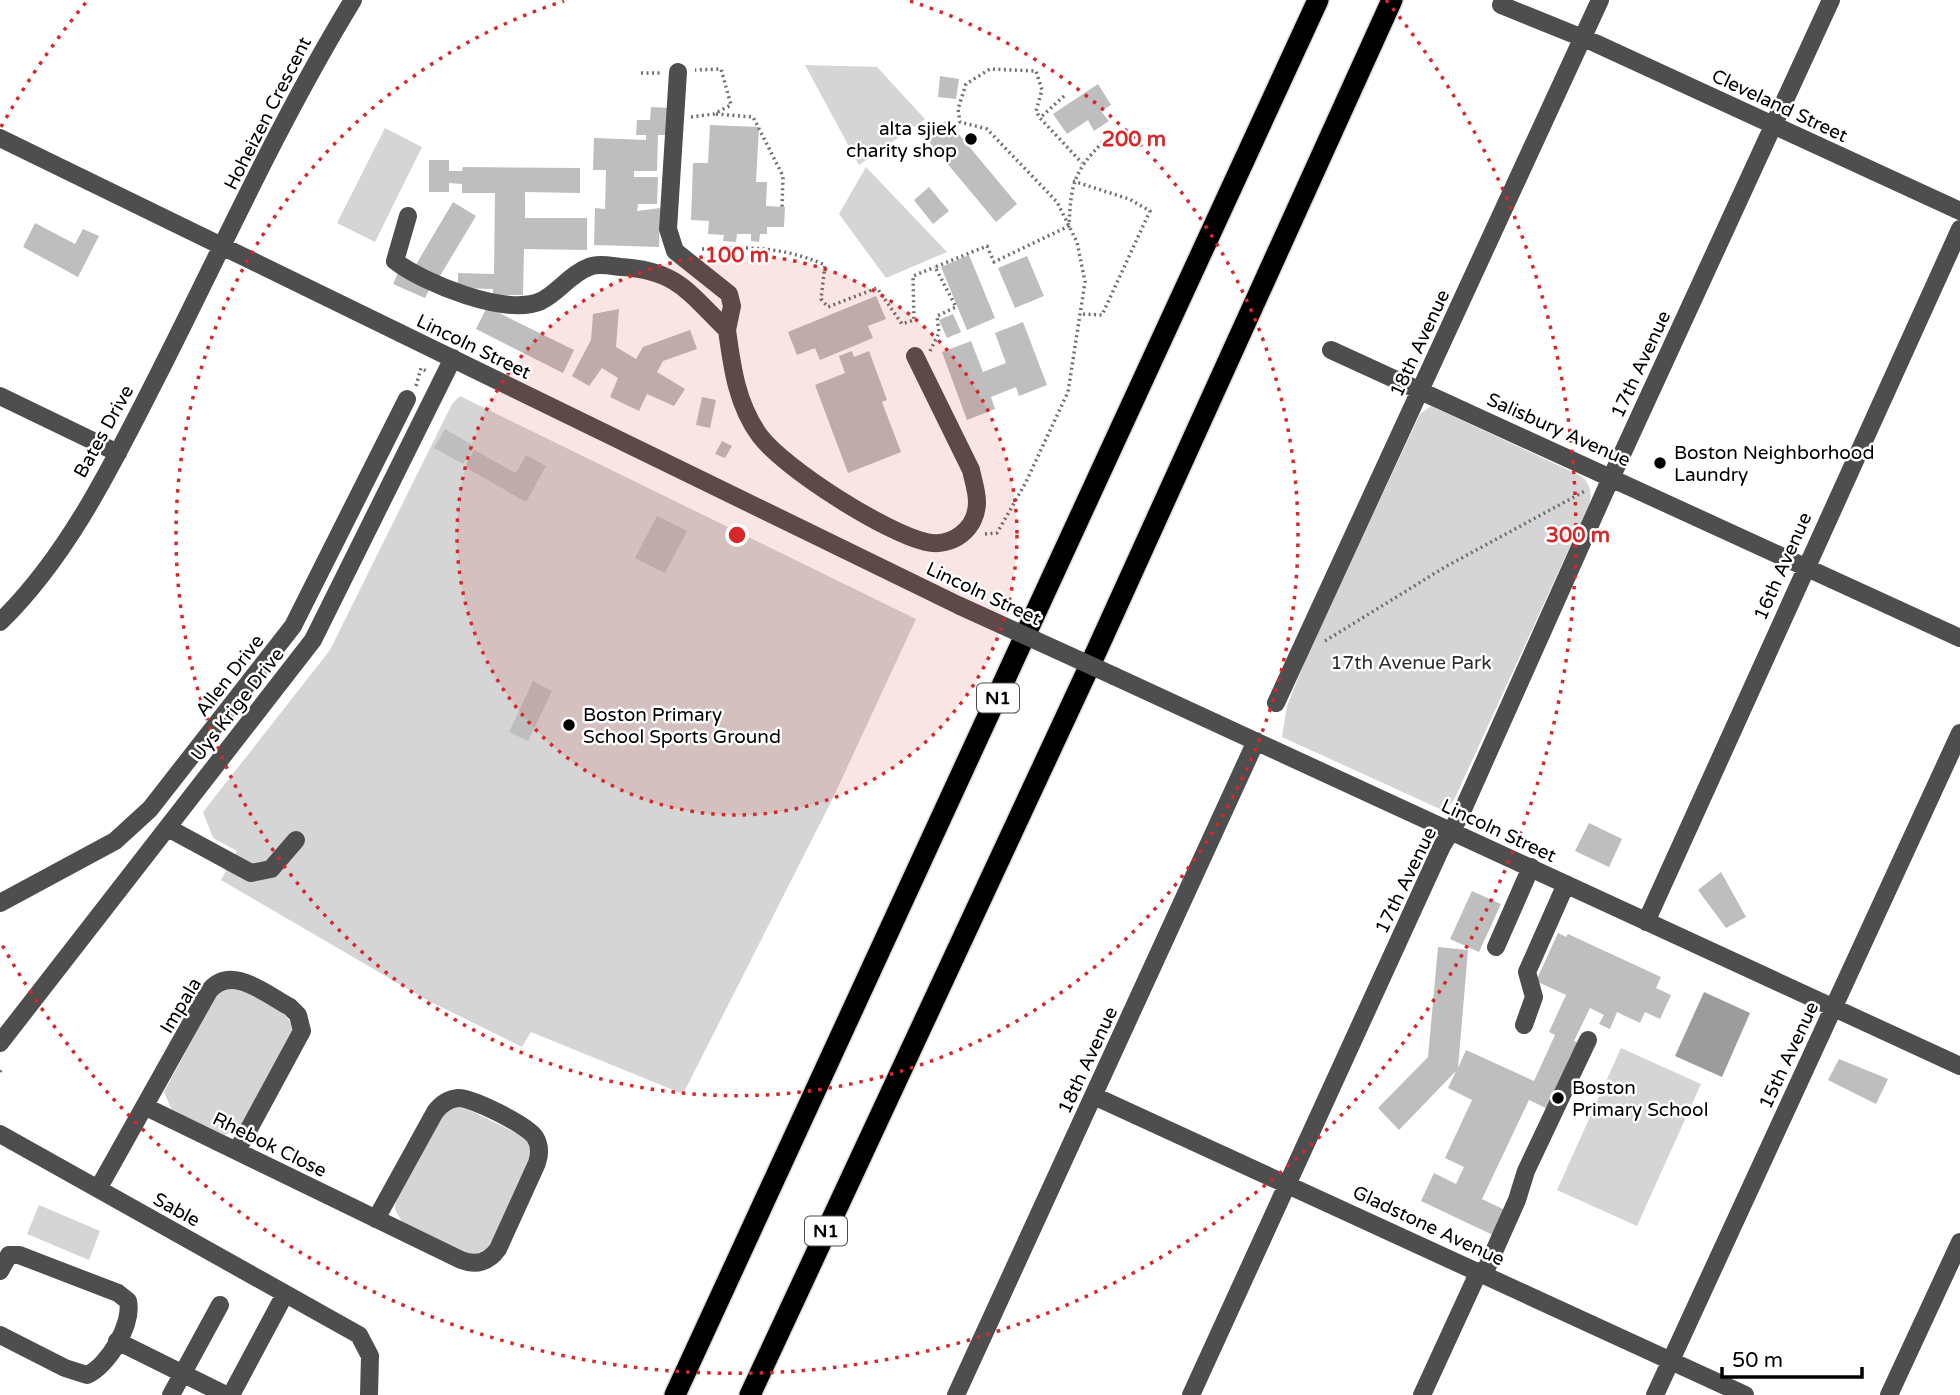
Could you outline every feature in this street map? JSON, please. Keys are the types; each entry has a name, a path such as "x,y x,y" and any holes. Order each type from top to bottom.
{"highway":[{"name":"N1","path":"676,1395 1318,0"},
{"name":"N1","path":"750,1395 1097,650 1392,0"},
{"path":"759,1395 774,1342"}],"street":[{"name":"Hoheizen Crescent","path":"222,246 300,91 353,0"},
{"name":"18th Avenue","path":"1276,703 1600,0"},
{"name":"17th Avenue","path":"1191,1395 1831,0"},
{"name":"Cleveland Street","path":"1502,5 1582,38 1960,211"},
{"path":"686,71 668,229 675,251 729,294 732,306 727,330 733,373 743,408 771,448 828,492 876,519 926,542 945,542 962,536 973,519 977,504 971,470 915,356"},
{"name":"Lincoln Street","path":"0,138 960,606 1960,1066"},
{"path":"408,216 395,261 457,294 527,305 542,300 575,273 592,265 647,268 665,274 681,285 727,330"},
{"name":"16th Avenue","path":"1646,922 1804,567 1960,229"},
{"name":"Bates Drive","path":"0,622 52,559 118,453 222,246"},
{"name":"Salisbury Avenue","path":"1331,350 1612,476 1960,638"},
{"name":"Uys Krige Drive","path":"0,1043 313,640 453,358"},
{"path":"0,396 118,453"},
{"name":"Allen Drive","path":"0,903 115,841 150,809 293,626 407,399"},
{"name":"15th Avenue","path":"1655,1395 1960,733"},
{"name":"18th Avenue","path":"956,1395 1256,741"},
{"path":"168,828 251,873 271,869 296,840"},
{"path":"1496,947 1531,867"},
{"path":"1524,1025 1534,997 1527,972 1566,884"},
{"name":"Impala","path":"98,1189 214,986 225,979 243,982 290,1007 298,1015 302,1031 237,1151"},
{"path":"1422,1395 1517,1200 1526,1171 1588,1040"},
{"name":"Gladstone Avenue","path":"1094,1097 1287,1183 1745,1395"},
{"name":"Rhebok Close","path":"146,1107 237,1151 376,1219 467,1263 487,1260 498,1249 537,1163 539,1150 534,1137 525,1127 466,1099 446,1101 435,1112 376,1219"},
{"name":"Sable","path":"0,1134 359,1335 368,1348 369,1395"},
{"path":"1889,1395 1960,1242"},
{"path":"0,1271 9,1255 19,1255 123,1296 128,1301 129,1315 117,1341 96,1371 87,1375 65,1368 0,1335"},
{"path":"232,1395 285,1294"},
{"path":"171,1395 220,1305"},
{"path":"117,1341 226,1395"}],"path":[{"path":"686,71 721,69 731,105 714,114"},
{"path":"962,536 997,534 1025,485 1068,392 1085,282 1077,242 1057,202 1036,184 987,129 960,122 958,109 966,84 990,69 1036,71 1042,90 1035,111 1083,163"},
{"path":"1040,118 1065,96"},
{"path":"690,130 691,117 714,114 753,117 783,176 782,207"},
{"path":"1069,226 1073,181 1083,163 1103,142"},
{"path":"1073,181 1129,199 1150,211 1102,315 1082,314"},
{"path":"675,251 760,247 800,255 825,265 821,299 828,307 877,288 902,324 914,320 913,276 987,246 993,262 1069,226"},
{"path":"933,346 939,333 937,316 956,307 935,267"},
{"path":"1294,661 1445,566 1587,490"}],"green space":[{"path":"805,65 877,67 925,119 859,165"},
{"path":"385,128 422,147 375,242 337,223"},
{"path":"866,167 947,252 886,278 839,214"},
{"name":"Boston Primary School Sports Ground","path":"460,396 916,619 832,800 683,1094 531,1032 522,1047 425,999 221,880 237,851 213,838 203,812 330,650 452,404"},
{"name":"17th Avenue Park","path":"1431,406 1577,474 1588,483 1591,496 1454,800 1448,807 1440,809 1282,737 1287,706 1307,656 1420,414"},
{"path":"228,987 258,996 278,1008 291,1024 293,1033 240,1129 225,1135 172,1110 164,1092 217,994"},
{"path":"1621,1048 1701,1084 1637,1226 1557,1190"},
{"path":"461,1106 520,1135 528,1142 531,1154 489,1248 471,1256 402,1222 395,1209 396,1198 442,1116 449,1109"},
{"path":"39,1205 100,1231 89,1260 27,1234"}],"shaded area":[{"path":"1704,992 1750,1013 1722,1077 1675,1056"}],"building":[{"path":"940,76 959,79 956,99 938,97"},
{"path":"1098,84 1111,105 1101,111 1109,121 1094,131 1088,120 1067,134 1053,114"},
{"path":"651,107 671,108 672,135 658,135 657,171 634,171 634,177 658,177 657,204 638,204 637,211 660,208 659,247 594,245 595,208 605,209 606,170 593,170 594,138 646,140 646,135 636,135 637,120 650,120"},
{"path":"947,120 1017,204 996,222 926,138"},
{"path":"710,125 759,127 756,182 767,182 766,206 785,207 784,227 767,227 767,234 760,234 759,242 751,241 751,234 737,234 736,242 723,241 724,235 708,234 709,221 691,220 693,163 708,163"},
{"path":"429,160 449,160 449,171 462,171 463,167 580,168 580,193 525,192 525,218 587,218 587,250 524,249 523,295 493,295 493,289 458,288 458,273 494,274 495,193 462,193 462,184 449,183 449,192 429,192"},
{"path":"929,187 949,211 933,224 914,200"},
{"path":"453,202 476,216 437,281 414,268"},
{"path":"35,223 75,244 83,229 99,236 78,277 23,247"},
{"path":"969,255 995,318 967,330 941,267"},
{"path":"1027,256 1044,296 1015,308 998,268"},
{"path":"398,273 430,288 425,298 393,284"},
{"path":"876,296 886,319 868,326 873,338 820,360 815,348 797,355 788,332"},
{"path":"487,307 574,350 563,373 476,329"},
{"path":"619,309 616,347 636,359 643,347 690,330 697,349 663,361 657,372 685,389 674,406 647,394 639,411 610,397 618,378 602,368 589,386 572,376 591,340 593,314"},
{"path":"953,314 961,332 947,338 939,320"},
{"path":"1023,322 1047,385 1019,396 1016,387 991,397 995,409 967,420 942,352 971,341 983,372 1006,363 995,333"},
{"path":"852,351 854,357 869,351 887,400 882,402 901,452 848,473 815,385 845,373 839,356"},
{"path":"702,397 716,400 710,428 696,425"},
{"path":"445,429 474,446 463,464 434,448"},
{"path":"722,441 732,446 725,458 715,454"},
{"path":"474,450 516,473 526,455 546,466 526,502 465,467"},
{"path":"657,516 687,531 665,573 635,558"},
{"path":"533,681 552,691 528,741 509,732"},
{"path":"1589,823 1622,839 1609,867 1575,851"},
{"path":"1721,872 1746,917 1726,928 1698,890"},
{"path":"1472,891 1501,904 1479,952 1450,939"},
{"path":"1558,933 1566,937 1568,934 1661,977 1656,988 1671,995 1660,1019 1645,1012 1640,1023 1617,1012 1610,1029 1599,1024 1604,1015 1590,1008 1574,1041 1579,1043 1548,1109 1529,1100 1482,1199 1507,1211 1495,1236 1421,1201 1434,1173 1456,1184 1464,1167 1445,1158 1472,1100 1448,1088 1456,1071 1399,1130 1378,1108 1428,1057 1438,947 1468,950 1458,1068 1466,1050 1534,1081 1555,1035 1549,1032 1566,995 1536,981"},
{"path":"1839,1059 1888,1079 1876,1104 1828,1080"}],"place":[{"name":"alta sjiek charity shop","path":"971,139"},
{"name":"Boston Neighborhood Laundry","path":"1660,463"},
{"name":"Boston Primary School Sports Ground","path":"569,725"},
{"name":"Boston Primary School","path":"1558,1098"}]}
